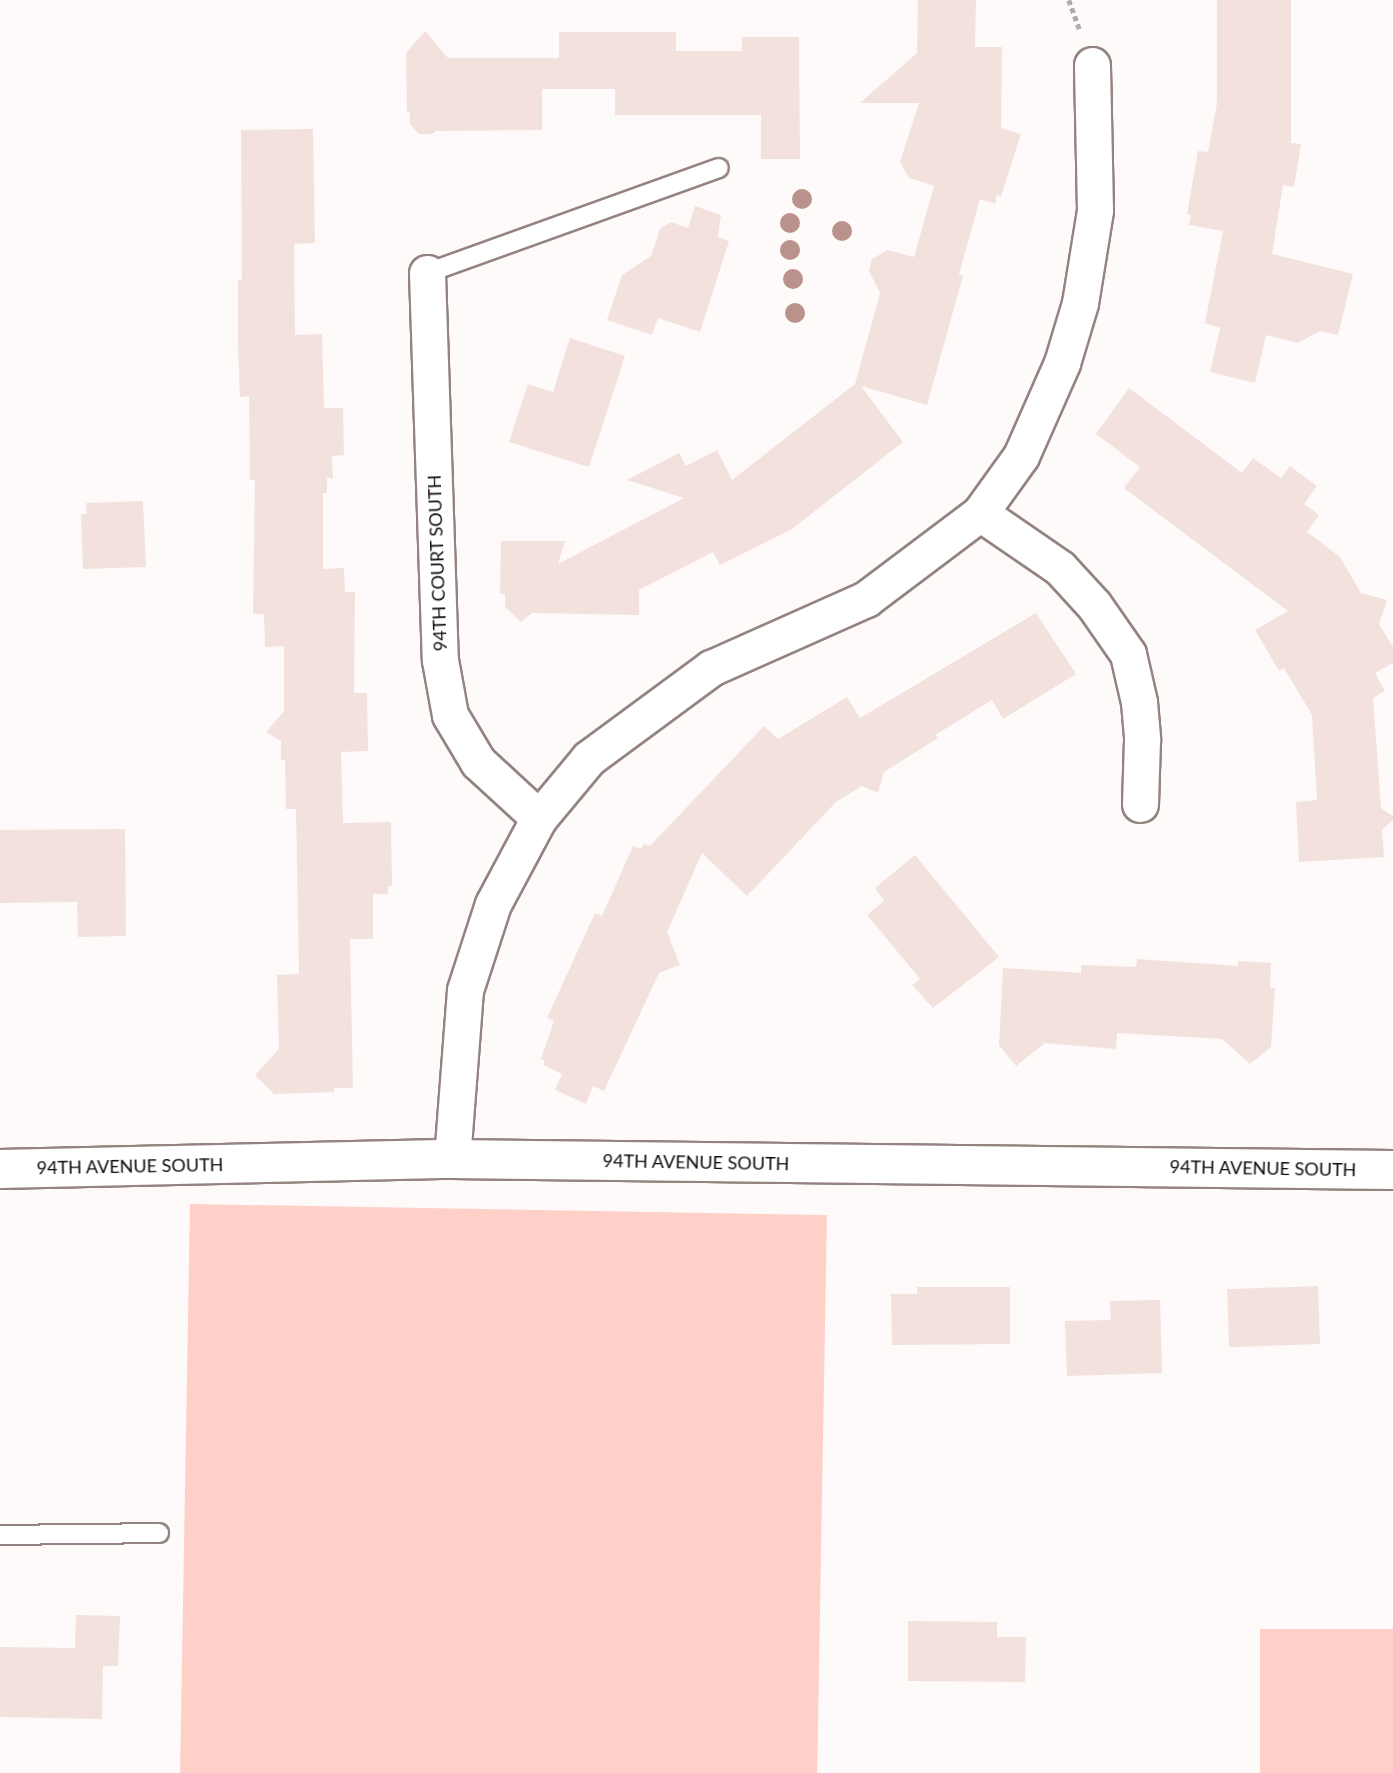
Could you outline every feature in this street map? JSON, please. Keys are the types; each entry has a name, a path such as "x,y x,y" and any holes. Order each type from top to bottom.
{"street":[{"path":"452,1159 465,990 493,904 539,818 589,758 711,668 866,599 980,513 1021,456 1062,363 1080,303 1095,210 1092,65"},
{"name":"94TH COURT SOUTH","path":"427,273 440,660 450,715 478,762 539,818"},
{"path":"980,513 1060,568 1094,605 1128,654 1139,702 1142,740 1140,804"},
{"name":"94TH AVENUE SOUTH","path":"0,1168 452,1159 1393,1170"}],"lane":[{"path":"427,273 719,169"},
{"path":"0,1535 159,1533"}],"shaded area":[{"path":"190,1204 827,1215 817,1773 180,1773"},
{"path":"1260,1629 1393,1629 1393,1773 1260,1773"}],"building":[{"path":"918,0 976,0 975,47 1002,47 1001,128 1021,134 1001,196 997,195 995,204 980,199 959,274 963,276 927,405 861,386 903,442 792,529 720,565 713,552 639,590 639,615 532,613 521,622 505,607 505,594 500,594 501,541 565,541 558,564 684,498 627,480 679,453 686,466 717,450 732,480 855,384 880,293 869,271 872,259 888,250 914,257 934,186 909,178 900,162 919,103 860,103 917,53"},
{"path":"1217,0 1291,0 1291,143 1301,144 1294,187 1283,185 1272,254 1353,274 1338,335 1320,331 1298,343 1266,335 1255,383 1210,372 1220,328 1205,323 1223,231 1189,225 1191,215 1187,214 1198,151 1208,152 1217,103"},
{"path":"425,31 448,58 559,58 559,32 676,32 676,51 742,51 742,37 799,37 800,159 761,159 761,115 615,115 615,89 542,89 542,130 436,131 432,134 419,134 410,124 410,112 407,112 406,53"},
{"path":"313,129 315,243 294,244 295,335 322,334 324,408 343,408 344,455 332,456 333,478 327,478 327,493 323,493 323,569 344,568 345,592 355,592 354,693 367,693 368,751 341,752 343,823 391,822 392,886 388,886 388,894 373,894 373,939 350,939 353,1088 334,1088 334,1092 274,1094 255,1075 279,1049 277,975 299,974 296,809 286,809 285,760 281,760 281,741 266,732 284,711 284,646 265,647 264,614 253,614 255,480 250,480 249,396 240,397 238,348 238,280 242,280 241,130"},
{"path":"695,206 721,215 718,237 729,241 700,332 658,318 652,335 607,320 622,275 651,256 660,229 671,222 688,228"},
{"path":"570,338 625,356 589,467 509,442 528,384 553,392"},
{"path":"1129,388 1242,473 1253,458 1281,478 1290,466 1317,486 1304,504 1319,515 1307,532 1340,557 1361,593 1387,600 1379,624 1393,647 1393,663 1375,673 1385,691 1373,698 1381,808 1393,816 1393,820 1382,830 1384,857 1299,862 1296,802 1317,800 1312,715 1284,668 1279,671 1255,630 1288,611 1124,488 1140,467 1096,434"},
{"path":"143,501 146,567 83,569 81,514 87,514 86,503"},
{"path":"1036,613 1076,674 1003,719 992,700 935,735 938,738 884,772 878,793 862,786 836,802 747,896 702,853 667,932 680,965 659,973 604,1091 593,1086 586,1104 555,1090 562,1074 543,1065 545,1060 541,1059 554,1021 547,1018 595,913 602,916 633,846 641,849 644,844 650,846 764,726 778,739 847,697 860,718"},
{"path":"125,829 126,936 78,937 77,902 0,903 0,830"},
{"path":"915,855 999,957 933,1008 912,985 920,979 867,915 884,901 875,888"},
{"path":"1137,959 1238,966 1238,961 1271,963 1270,988 1275,988 1271,1047 1250,1064 1222,1039 1117,1033 1116,1049 1045,1043 1016,1066 999,1045 1003,968 1081,973 1081,965 1136,967"},
{"path":"1318,1286 1320,1344 1229,1347 1227,1289"},
{"path":"917,1287 1010,1287 1010,1344 892,1345 891,1294 917,1294"},
{"path":"1160,1300 1162,1373 1067,1376 1065,1321 1111,1320 1110,1301"},
{"path":"76,1615 120,1616 118,1666 103,1666 102,1719 0,1717 0,1647 75,1648"},
{"path":"908,1621 997,1622 997,1637 1026,1637 1025,1682 908,1681"}]}
